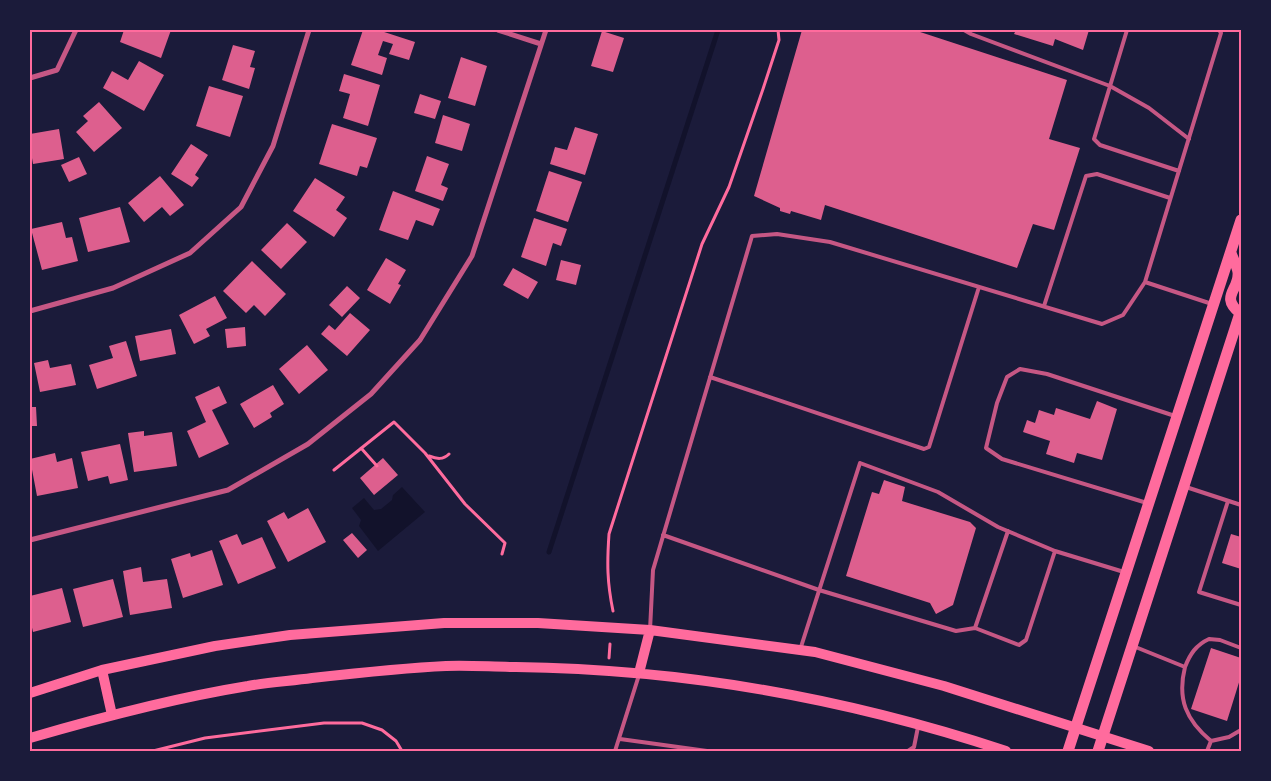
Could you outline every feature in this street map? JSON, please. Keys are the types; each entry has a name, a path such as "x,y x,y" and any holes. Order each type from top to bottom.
{"main road":[{"path":"1068,751 1241,220"},
{"path":"1098,751 1241,312 1232,306 1230,299 1238,273 1231,253"},
{"path":"30,693 102,670 215,646 290,635 444,623 538,623 650,630 815,652 944,686 1149,751"},
{"path":"639,673 650,630"},
{"path":"30,738 112,715 249,686 352,673 448,666 555,667 639,673 794,696 919,724 1006,751"},
{"path":"102,670 112,715"}],"street":[{"path":"30,78 57,70 76,30"},
{"path":"30,311 113,288 190,253 241,207 273,146 309,30"},
{"path":"498,30 541,44"},
{"path":"30,540 228,490 308,444 371,394 420,340 472,256 546,30"}],"lane":[{"path":"964,30 1110,86 1149,108 1189,139"},
{"path":"1127,30 1094,139 1100,145 1179,171"},
{"path":"650,630 652,570 752,236 777,234 830,242 1102,324 1123,315 1145,282 1221,33 1219,30"},
{"path":"1044,306 1086,176 1097,174 1170,198"},
{"path":"1145,282 1214,305"},
{"path":"710,377 924,449 929,447 979,287"},
{"path":"1148,504 1002,459 986,448 997,403 1007,376 1020,369 1047,374 1177,417"},
{"path":"800,650 860,463 938,492 1008,531 1055,550 1126,573"},
{"path":"1184,486 1241,505"},
{"path":"1228,500 1199,592 1241,605"},
{"path":"975,628 1008,531"},
{"path":"663,535 819,590 956,631 975,628 1019,645 1026,640 1055,550"},
{"path":"1211,741 1195,727 1184,706 1182,678 1185,667 1189,656 1196,647 1209,638 1241,648"},
{"path":"1131,645 1185,667"},
{"path":"615,751 639,673"},
{"path":"908,751 914,749 919,724"},
{"path":"1211,741 1229,737 1241,730"},
{"path":"620,739 671,749 707,751"},
{"path":"1207,751 1211,741"}],"path":[{"path":"613,611 608,585 609,534 702,244 730,187 764,88 779,40 778,30"},
{"path":"334,470 394,422 428,456 465,504 505,543 502,554"},
{"path":"361,448 377,466"},
{"path":"428,456 438,459 449,454"},
{"path":"609,659 610,644"},
{"path":"153,751 205,738 324,723 362,723 382,730 396,741 402,751"}],"shaded area":[{"path":"402,487 425,512 378,551 359,526 361,520 352,508 364,498 374,510 381,509 392,500 393,495"}],"building":[{"path":"124,30 171,30 161,58 120,42"},
{"path":"363,30 378,30 415,42 409,60 389,54 393,44 383,41 378,55 387,58 382,75 351,65"},
{"path":"802,30 914,30 1067,80 1049,139 1080,148 1054,230 1033,224 1017,268 825,205 821,220 791,211 790,214 780,211 780,208 754,196"},
{"path":"1016,30 1089,30 1083,50 1055,39 1053,46 1014,34"},
{"path":"602,31 624,38 613,72 591,66"},
{"path":"233,45 255,51 250,67 255,68 249,89 222,80"},
{"path":"461,57 487,66 475,106 448,98"},
{"path":"139,61 164,75 144,111 103,88 112,71 128,80"},
{"path":"344,74 380,85 368,126 343,118 350,94 339,91"},
{"path":"209,86 243,96 230,137 196,126"},
{"path":"420,94 441,101 435,119 414,113"},
{"path":"99,102 122,128 94,152 76,132 88,121 83,116"},
{"path":"443,115 470,124 462,151 435,143"},
{"path":"332,124 377,138 367,168 360,166 357,176 319,164"},
{"path":"575,127 598,134 585,175 550,164 555,147 567,150"},
{"path":"59,129 64,159 33,164 30,134"},
{"path":"191,144 208,155 195,175 199,178 192,187 171,174"},
{"path":"427,156 449,164 441,185 448,188 443,201 415,191"},
{"path":"79,157 87,174 69,182 61,165"},
{"path":"549,171 582,182 568,222 536,211"},
{"path":"160,176 184,205 170,216 162,207 144,222 128,203"},
{"path":"315,178 345,197 336,210 347,218 334,237 293,211"},
{"path":"393,191 440,209 433,226 416,220 408,240 379,230"},
{"path":"120,207 130,242 88,252 79,218"},
{"path":"534,218 567,229 561,246 553,243 546,266 521,257"},
{"path":"62,222 66,238 72,237 78,261 42,270 31,229"},
{"path":"287,223 307,242 281,269 261,250"},
{"path":"386,258 406,270 398,284 401,285 390,304 367,290"},
{"path":"561,260 581,265 576,285 556,280"},
{"path":"252,261 286,294 265,316 254,305 246,313 223,291"},
{"path":"513,268 538,282 528,299 503,285"},
{"path":"347,286 360,298 342,317 329,305"},
{"path":"215,296 227,318 206,329 210,336 194,344 179,315"},
{"path":"350,313 370,330 347,356 321,334 329,325 335,330"},
{"path":"245,327 246,346 227,348 225,329"},
{"path":"171,329 176,354 140,361 135,336"},
{"path":"126,341 137,376 97,389 89,365 113,358 109,346"},
{"path":"307,345 328,370 299,394 279,369"},
{"path":"48,360 50,368 71,364 76,385 40,392 34,363"},
{"path":"273,385 284,404 270,413 272,417 254,428 240,404"},
{"path":"219,386 227,403 212,410 229,444 199,458 187,431 206,422 195,397"},
{"path":"1097,401 1117,409 1102,460 1077,453 1074,463 1046,454 1050,441 1023,432 1027,420 1035,423 1039,410 1054,415 1056,408 1090,419"},
{"path":"30,407 36,407 37,426 30,426"},
{"path":"144,431 144,436 172,432 177,466 134,472 128,433"},
{"path":"120,444 128,480 110,484 108,476 88,481 81,452"},
{"path":"55,453 57,462 72,458 78,488 37,496 30,459"},
{"path":"383,458 398,475 374,495 360,478"},
{"path":"884,480 905,487 902,501 970,522 976,528 953,605 936,614 930,603 846,576 872,492 879,494"},
{"path":"308,508 326,542 288,562 267,521 284,512 288,519"},
{"path":"352,533 367,550 358,558 343,540"},
{"path":"237,534 242,545 262,537 276,568 238,584 219,541"},
{"path":"1231,534 1241,537 1241,569 1222,563"},
{"path":"212,550 223,585 183,598 171,559 190,553 191,557"},
{"path":"141,567 143,582 167,579 172,608 130,615 123,571"},
{"path":"113,579 123,617 83,627 73,589"},
{"path":"62,588 71,622 33,632 30,619 30,596"},
{"path":"1211,648 1241,658 1241,676 1227,721 1191,709"}],"waterway":[{"path":"549,552 718,30"}]}
